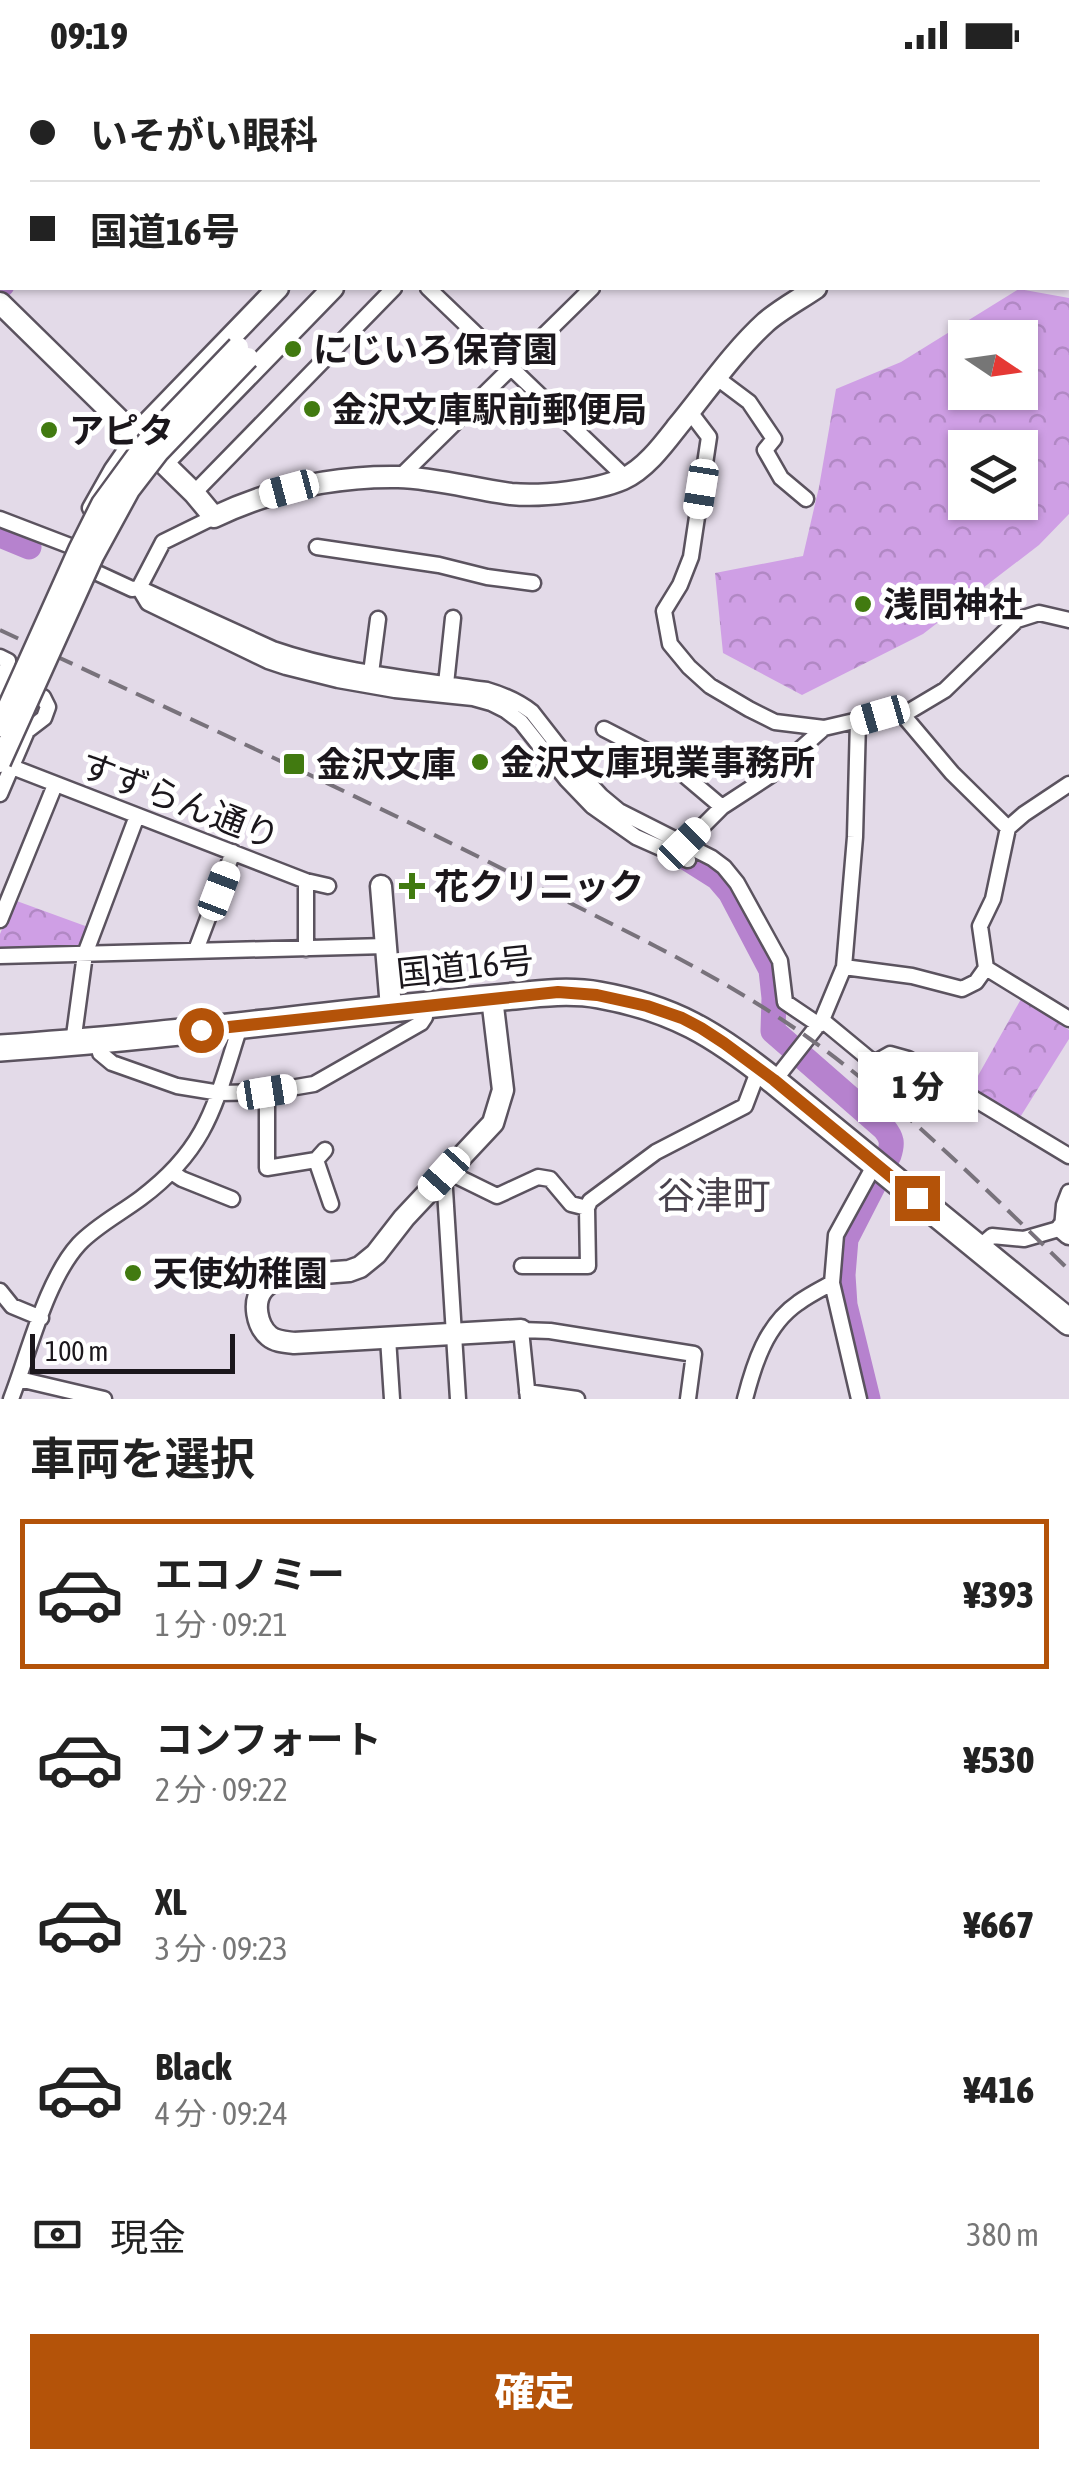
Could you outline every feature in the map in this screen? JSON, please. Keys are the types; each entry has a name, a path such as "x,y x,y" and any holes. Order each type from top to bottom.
{"highway":[{"name":"国道16号","path":"0,1048 558,992 647,1006 701,1028 766,1075 1069,1322"}],"street":[{"path":"276,290 135,436 98,493 70,554 72,561 294,656 502,694 532,712 602,796 686,852"},
{"path":"0,794 6,764 92,556 122,501 294,290"},
{"path":"0,726 102,504 148,441 315,290"},
{"path":"163,463 331,290"},
{"path":"194,493 392,290"},
{"path":"430,290 626,478"},
{"path":"400,477 590,290"},
{"path":"139,588 163,542 260,496 289,489 360,478 400,477 514,494 562,492 626,478 656,452 766,322 813,290"},
{"path":"0,304 9,324 135,436 214,517"},
{"path":"717,378 750,402 774,439 766,450 781,478 806,499"},
{"path":"690,412 709,437 691,557 680,586 664,611 670,644 710,686 749,710 776,722 824,728 880,715 902,715 946,690 1017,620 1039,612 1069,620"},
{"path":"0,519 73,547"},
{"path":"317,547 533,583"},
{"path":"139,588 148,603 268,661 357,683 473,698 514,716 592,806 636,837 712,858 724,867 737,883 780,962 786,1002 874,1063 890,1054 908,1058 1069,1156"},
{"path":"371,673 378,618"},
{"path":"446,684 453,618"},
{"path":"0,657 8,660 2,684 43,696 48,707 44,718 27,731 6,764"},
{"path":"902,715 952,773 1008,828"},
{"path":"522,1266 588,1266 590,1201 656,1152 744,1106 766,1075 793,1058 821,1023 844,967 855,837 858,722"},
{"path":"686,852 722,807 771,775 824,728"},
{"path":"604,729 670,763 722,807"},
{"name":"すずらん通り","path":"6,764 306,881 328,886"},
{"path":"844,967 912,976 962,989 976,982 986,968 980,926 992,898 1008,828 1069,784"},
{"path":"0,920 55,785"},
{"path":"137,816 84,954 86,1042 112,1063 177,1086 220,1093 267,1092 314,1084 421,1024 425,1018 424,1005"},
{"path":"196,950 234,852"},
{"path":"306,881 306,950"},
{"path":"381,886 391,1008"},
{"path":"0,956 386,946"},
{"path":"986,968 1069,1018"},
{"path":"492,998 503,1090 493,1123 445,1172 376,1254 350,1271 285,1276 264,1287 258,1297 258,1318 269,1336 294,1343 521,1330 694,1354 688,1399"},
{"path":"11,1399 56,1280 79,1244 173,1173 193,1149 220,1093 237,1036 236,1027"},
{"path":"267,1092 267,1168 320,1155 332,1204"},
{"path":"859,1399 832,1282 836,1235 880,1168"},
{"path":"445,1172 497,1196 538,1177 550,1179 571,1204 588,1208"},
{"path":"445,1172 458,1399"},
{"path":"173,1173 232,1199"},
{"path":"978,1248 992,1236 1024,1240 1066,1231 1064,1205 1069,1192"},
{"path":"745,1399 756,1358 780,1319 794,1304 832,1282"},
{"path":"0,1291 12,1306 41,1318"},
{"path":"521,1330 528,1396 577,1399"},
{"path":"388,1338 392,1399"},
{"path":"19,1379 104,1399"}],"green space":[{"path":"1017,290 1069,298 1069,514 1039,545 923,634 802,695 723,653 715,573 803,556 836,389 901,362 948,333 948,410 1038,410 1038,320 969,320"},
{"path":"14,900 88,927 79,949 0,950 0,934"},
{"path":"1021,999 1069,1030 1069,1039 1019,1119 970,1090"}],"waterway":[{"path":"0,535 29,547"},
{"path":"688,859 718,878 730,892 771,970 773,1031 884,1128 890,1138 889,1155 846,1239 845,1305 868,1399"}],"railway":[{"path":"0,630 411,824 647,942 747,997 878,1092 1069,1270"}],"place":[{"name":"にじいろ保育園","path":"293,349"},
{"name":"金沢文庫駅前郵便局","path":"312,409"},
{"name":"アピタ","path":"49,430"},
{"name":"浅間神社","path":"863,604"},
{"name":"金沢文庫現業事務所","path":"480,762"},
{"name":"金沢文庫","path":"294,764"},
{"name":"花クリニック","path":"412,886"},
{"name":"天使幼稚園","path":"133,1273"}],"district":[{"name":"谷津町","path":"714,1195"}],"route":[{"path":"201,1030 558,992 597,995 647,1006 682,1018 724,1043 917,1198"}]}
